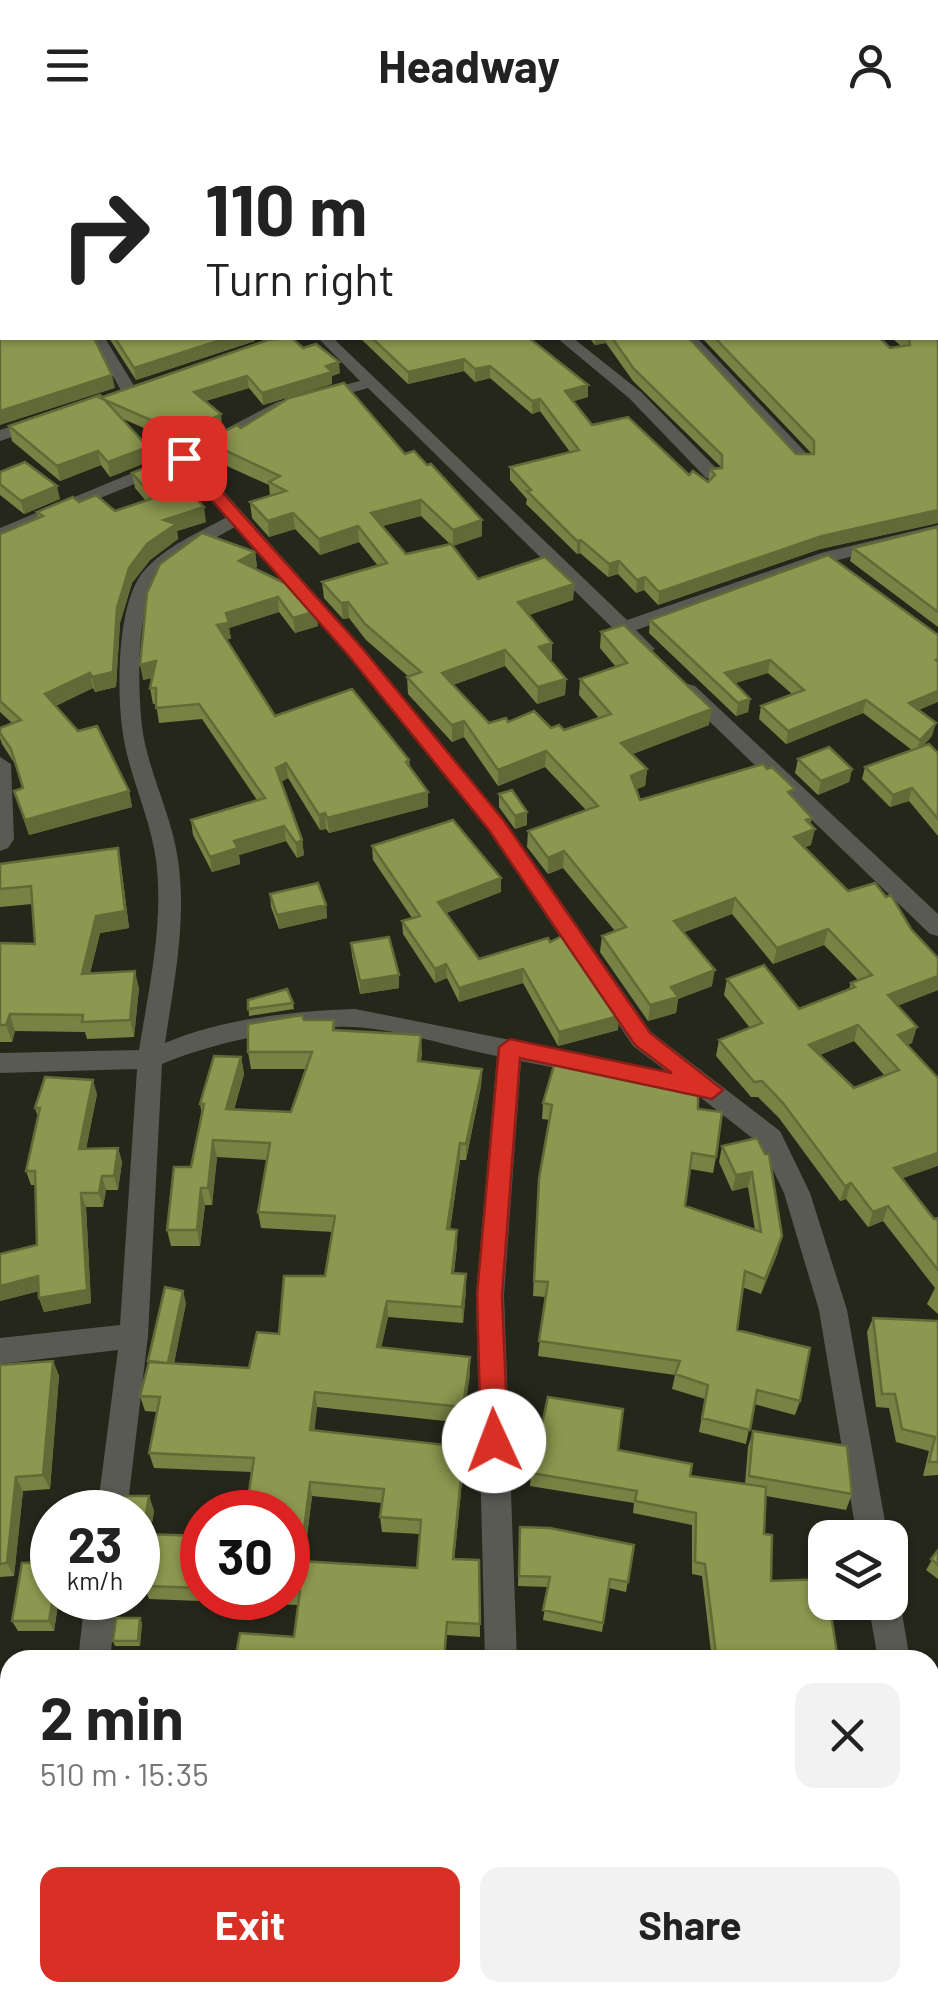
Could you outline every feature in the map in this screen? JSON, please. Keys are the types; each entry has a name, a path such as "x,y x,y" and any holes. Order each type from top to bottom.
{"street":[{"path":"99,340 128,389"},
{"path":"327,340 938,928"},
{"path":"566,340 635,395 712,474"},
{"path":"691,340 803,460"},
{"path":"0,534 184,458 282,406 374,382"},
{"path":"110,396 146,384"},
{"path":"0,436 55,416"},
{"path":"184,458 356,652 496,826 642,1039 771,1138 797,1192 833,1310 869,1520"},
{"path":"115,1490 134,1336 150,1059 170,929 167,859 132,727 132,624 138,596 150,576 172,555 235,520"},
{"path":"623,628 938,530"},
{"path":"0,764 4,838 0,843"},
{"path":"0,1063 150,1059 196,1040 321,1018 384,1021 712,1090"},
{"path":"501,1650 490,1295 510,1047"},
{"path":"0,1351 134,1336"},
{"path":"95,1650 99,1620"},
{"path":"887,1620 892,1650"}],"building":[{"path":"0,340 95,340 112,375 0,411"},
{"path":"116,340 221,340 134,368"},
{"path":"268,340 294,340 303,348 316,344 339,362 326,366 332,372 262,393 247,376 194,392 221,414 183,434 100,398"},
{"path":"374,340 532,340 588,385 565,391 592,425 628,417 689,475 693,471 708,482 715,475 710,469 722,468 722,455 634,369 613,340 691,340 796,454 814,454 814,441 717,340 882,340 890,348 910,345 909,340 938,340 938,510 822,536 659,592 645,577 637,580 619,561 609,564 581,540 577,541 527,491 531,490 510,467 579,450 540,399 532,401 490,366 475,369 464,359 408,372"},
{"path":"344,383 405,454 414,451 427,465 431,464 482,520 453,530 421,500 371,513 406,554 451,544 478,579 545,557 574,584 518,602 552,643 539,647 566,679 538,687 505,650 442,673 489,723 506,718 508,722 534,711 551,728 559,725 564,730 611,714 580,679 627,663 601,632 624,625 712,709 621,743 647,769 631,776 640,800 763,764 767,769 772,767 795,789 788,792 812,818 806,820 815,829 794,837 848,891 875,883 886,897 891,895 911,929 938,958 938,976 888,995 917,1027 898,1035 938,1078 938,1153 894,1168 934,1219 938,1218 938,1270 888,1206 873,1212 851,1183 845,1186 783,1103 762,1081 754,1082 719,1040 762,1023 727,979 764,965 799,1009 855,987 851,983 872,975 828,929 777,948 735,898 674,921 715,970 671,987 678,997 650,1005 602,936 626,927 564,851 548,858 528,831 598,806 546,751 498,770 464,721 452,725 407,677 421,672 322,582 387,563 358,526 319,539 293,513 268,521 250,502 286,491 269,482 280,476 205,441 237,425 241,428 289,398","holes":["858,1025 899,1070 854,1088 809,1045"]},
{"path":"100,395 148,447 108,462 98,451 57,466 9,426"},
{"path":"161,461 204,507 164,520 176,524 147,544 129,568 117,608 113,672 92,677 90,673 45,694 78,731 97,726 129,791 25,820 14,791 23,788 11,749 0,733 0,728 21,720 0,701 0,534 43,516 37,512 73,497 79,502 96,495 115,511 154,498 132,473"},
{"path":"25,462 57,486 21,501 0,484 0,472"},
{"path":"938,527 938,612 853,548"},
{"path":"202,533 255,552 239,561 297,589 317,611 293,618 278,597 226,613 229,623 217,625 275,716 352,689 409,760 406,762 428,792 327,818 325,813 319,815 286,763 276,768 302,840 296,843 284,826 234,841 238,848 210,857 191,820 265,798 199,704 156,708 156,688 150,688 156,661 140,665 147,593 160,564"},
{"path":"828,555 938,635 938,691 909,703 936,723 920,740 866,700 788,731 761,706 804,690 770,660 725,673 750,699 738,703 650,620"},
{"path":"929,744 938,753 938,819 912,788 893,795 865,767"},
{"path":"829,747 852,769 821,781 798,759"},
{"path":"512,790 527,812 515,816 499,794"},
{"path":"453,820 501,878 438,902 479,959 564,935 619,1016 559,1032 523,969 459,988 446,964 435,969 402,921 420,916 372,846"},
{"path":"118,848 125,911 96,916 82,974 135,971 130,1020 82,1022 83,1015 10,1014 6,1025 0,1025 0,943 35,944 31,886 0,889 0,864"},
{"path":"318,883 326,905 277,915 270,894"},
{"path":"389,937 399,975 360,981 351,943"},
{"path":"287,989 293,1003 248,1009 248,1000"},
{"path":"302,1015 304,1020 334,1020 333,1030 421,1035 418,1061 482,1069 466,1144 460,1143 447,1229 457,1230 452,1273 466,1274 462,1307 387,1301 377,1347 470,1357 463,1407 315,1392 310,1430 464,1447 453,1559 479,1560 480,1624 447,1622 445,1650 237,1650 240,1633 294,1637 296,1620 310,1620 310,1562 417,1568 421,1520 380,1517 384,1489 310,1482 309,1490 249,1490 254,1458 149,1453 160,1397 140,1396 149,1362 249,1368 257,1332 279,1334 284,1276 325,1276 335,1216 258,1212 270,1143 213,1140 208,1188 201,1188 197,1230 167,1230 174,1167 191,1167 204,1104 200,1104 214,1056 241,1057 226,1109 291,1112 312,1052 248,1052 248,1024"},
{"path":"555,1062 671,1084 672,1079 698,1084 698,1109 722,1112 716,1157 692,1153 685,1206 761,1232 752,1172 736,1175 722,1146 757,1138 765,1154 769,1154 782,1236 765,1279 745,1271 737,1330 810,1348 800,1401 757,1390 750,1430 702,1418 708,1385 675,1374 680,1361 539,1341 548,1282 534,1281 539,1179 552,1105 543,1103"},
{"path":"45,1077 93,1080 79,1149 118,1148 114,1176 102,1176 99,1193 81,1193 87,1290 39,1298 38,1276 0,1286 0,1254 37,1245 35,1171 26,1171 40,1108 35,1108"},
{"path":"165,1287 183,1291 168,1363 148,1361"},
{"path":"873,1318 938,1321 938,1462 929,1462 935,1437 902,1429 895,1394 882,1394"},
{"path":"53,1361 43,1475 16,1477 7,1563 0,1564 0,1365"},
{"path":"548,1397 623,1409 618,1450 692,1464 690,1476 766,1487 764,1534 772,1535 771,1581 808,1580 808,1620 832,1620 837,1650 715,1650 705,1564 695,1562 696,1513 635,1501 637,1491 531,1473"},
{"path":"753,1431 847,1446 852,1494 749,1476"},
{"path":"520,1527 550,1528 634,1545 628,1582 610,1579 603,1623 543,1610 550,1577 519,1576"},
{"path":"160,1535 180,1535 180,1587 160,1587"},
{"path":"22,1563 30,1563 30,1620 49,1621 12,1621"},
{"path":"116,1620 140,1620 138,1641 113,1641"}],"route":[{"path":"184,458 356,652 496,826 642,1039 712,1090 510,1047 490,1295 494,1441"}]}
